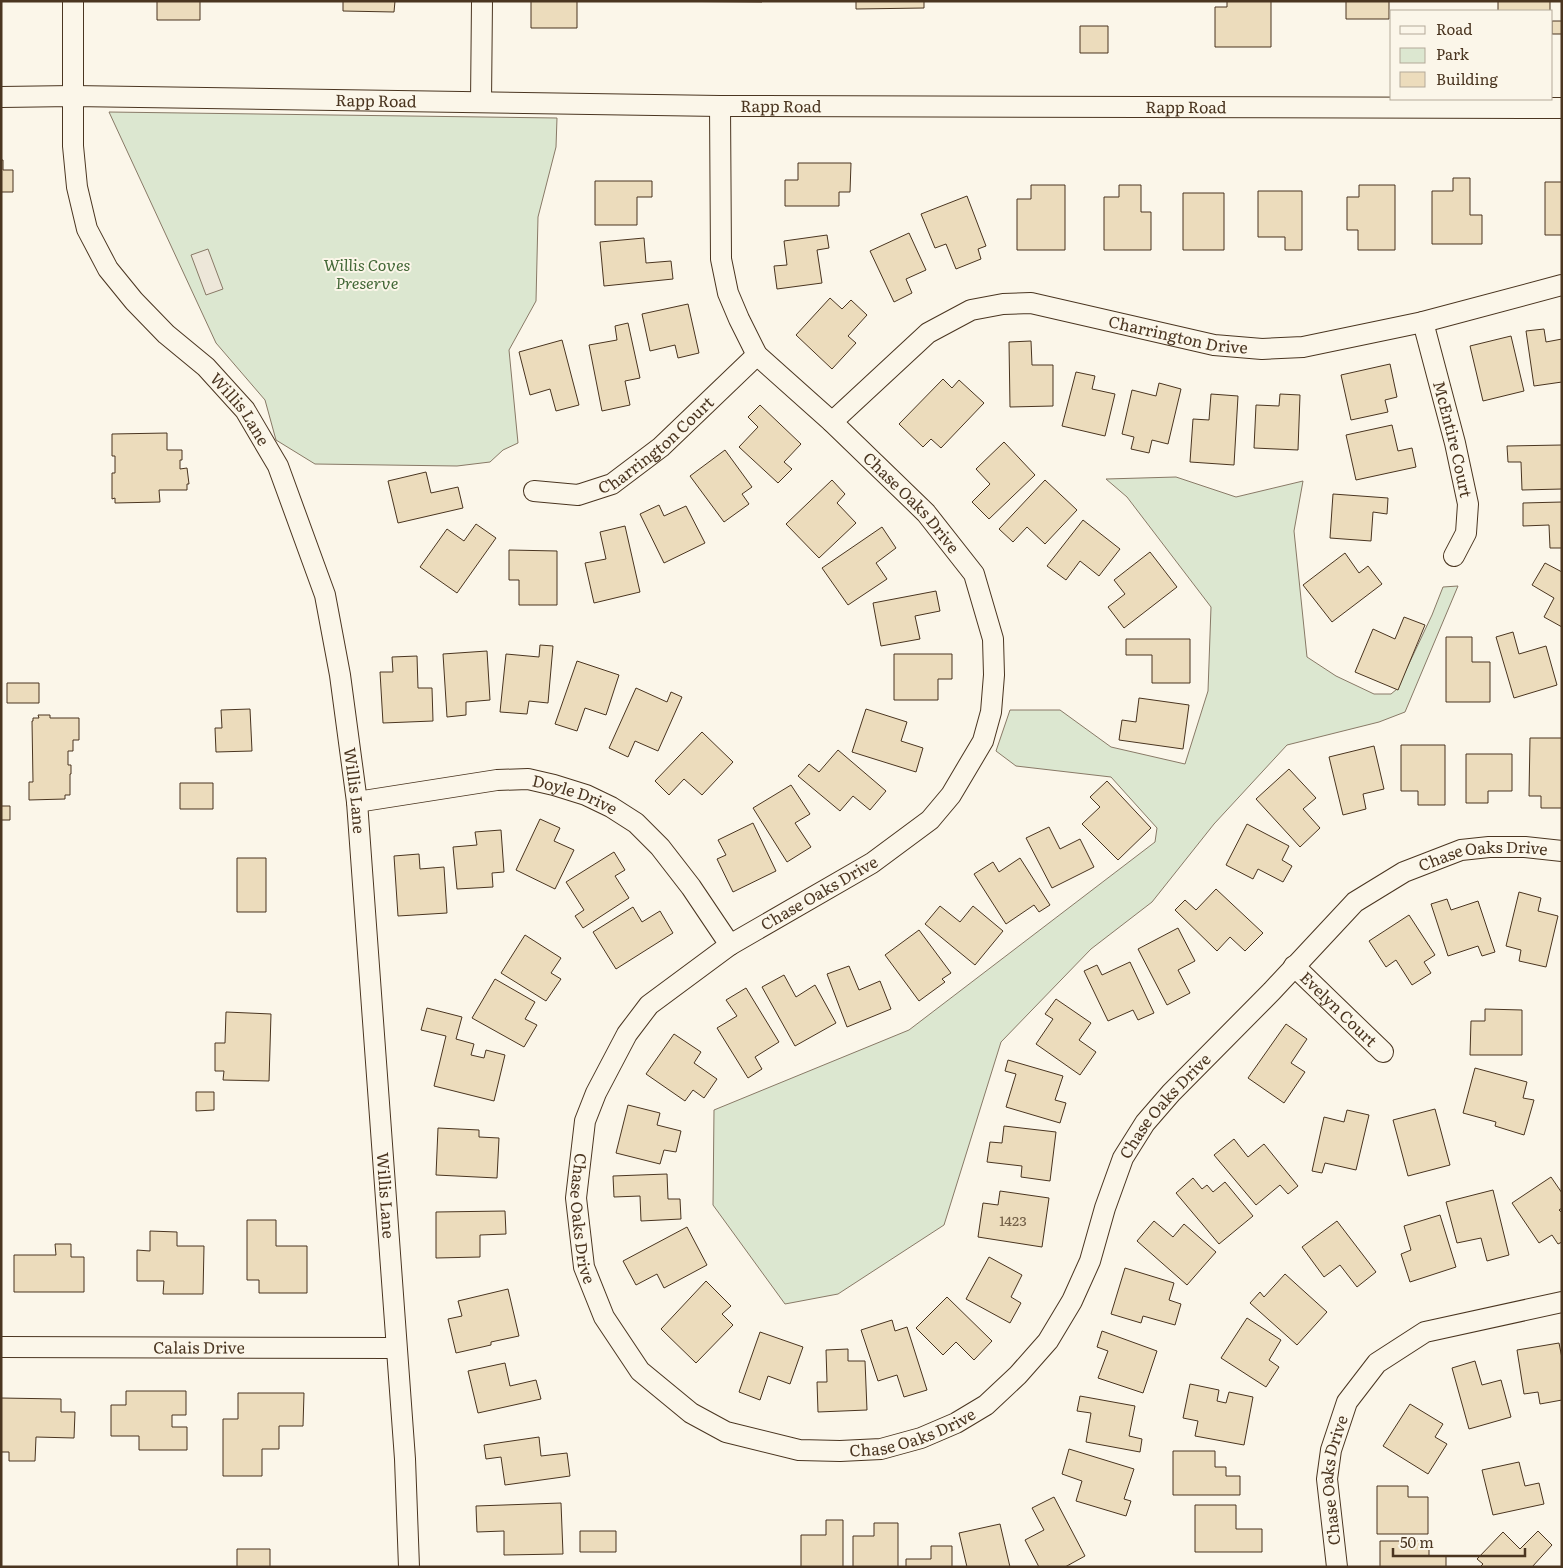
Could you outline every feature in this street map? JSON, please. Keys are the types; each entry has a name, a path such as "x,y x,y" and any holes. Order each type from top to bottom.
{"street":[{"name":"Willis Lane","path":"73,1 73,146 77,187 87,229 108,269 134,301 166,334 206,367 245,410 278,466 325,595 340,675 357,802 405,1459 409,1567"},
{"path":"481,102 482,1"},
{"name":"Rapp Road","path":"1,97 73,96 720,106 1562,108"},
{"name":"Chase Oaks Drive","path":"720,106 721,259 728,293 757,355 832,422 926,513 974,574 993,638 994,675 991,712 983,741 951,795 930,820 872,863 730,945 649,1005 627,1034 596,1092 585,1121 576,1198 584,1267 604,1317 640,1371 692,1413 726,1432 799,1450 840,1452 881,1449 921,1438 956,1423 986,1405 1018,1376 1048,1340 1072,1301 1090,1261 1105,1208 1124,1158 1145,1123 1171,1093 1272,991 1355,902 1404,872 1461,850 1489,847 1526,847 1562,851"},
{"name":"Charrington Drive","path":"832,422 928,333 972,310 987,307 1031,303 1214,344 1262,349 1303,347 1423,322 1562,285"},
{"name":"McEntire Court","path":"1423,322 1455,442 1468,504 1466,533 1454,556"},
{"name":"Charrington Court","path":"534,491 578,495 612,484 661,447 757,355"},
{"name":"Doyle Drive","path":"357,802 497,780 528,779 586,795 610,807 636,824 660,847 691,887 730,945"},
{"name":"Evelyn Court","path":"1294,966 1383,1052"},
{"name":"Chase Oaks Drive","path":"1337,1567 1328,1479 1331,1450 1347,1402 1377,1363 1426,1332 1562,1302"},
{"name":"Calais Drive","path":"1,1347 396,1348"}],"green space":[{"name":"Willis Coves Preserve","path":"109,112 557,118 556,147 538,217 536,301 509,350 518,443 503,450 490,462 457,466 315,464 276,440 265,400 216,343"},
{"path":"1176,477 1236,497 1303,481 1294,531 1307,657 1336,676 1374,694 1391,694 1397,689 1443,587 1458,586 1405,712 1379,722 1287,745 1214,824 1152,902 1091,949 1001,1042 944,1225 838,1294 785,1304 713,1205 714,1110 909,1030 1155,842 1157,828 1111,777 1016,766 996,751 1010,710 1060,710 1111,747 1185,764 1208,691 1211,607 1127,497 1106,479"}],"shaded area":[{"path":"208,249 223,289 206,295 191,255"}],"building":[{"path":"157,1 200,1 200,20 157,20"},
{"path":"343,1 395,1 394,12 343,11"},
{"path":"531,1 577,1 577,28 531,28"},
{"path":"641,1 762,1 762,2"},
{"path":"856,1 924,1 924,8 856,9"},
{"path":"1227,1 1271,1 1271,47 1215,47 1215,7 1227,7"},
{"path":"1346,1 1389,1 1389,19 1346,19"},
{"path":"1498,1 1550,1 1550,10 1498,10"},
{"path":"1553,21 1562,21 1562,34 1553,34"},
{"path":"1080,26 1108,26 1108,53 1080,53"},
{"path":"1,160 3,160 3,170 13,170 13,192 1,192"},
{"path":"798,163 851,163 850,192 839,192 839,206 785,206 785,180 798,180"},
{"path":"1453,178 1470,178 1470,215 1482,215 1482,244 1432,244 1432,191 1453,191"},
{"path":"595,181 652,181 652,197 637,197 637,225 595,225"},
{"path":"1545,182 1562,182 1562,235 1545,235"},
{"path":"1031,185 1065,185 1065,250 1017,250 1017,199 1031,199"},
{"path":"1119,185 1141,185 1141,212 1151,212 1151,250 1104,250 1104,197 1119,197"},
{"path":"1359,185 1395,185 1395,250 1358,250 1358,230 1347,230 1347,197 1359,197"},
{"path":"1258,191 1302,191 1302,250 1285,250 1285,237 1258,237"},
{"path":"1183,193 1224,193 1224,250 1183,250"},
{"path":"967,196 986,246 978,249 981,259 956,269 946,244 935,248 921,214"},
{"path":"909,233 926,270 906,279 912,293 894,302 870,251"},
{"path":"827,235 829,248 817,250 822,283 777,289 774,266 787,265 784,241"},
{"path":"644,238 646,263 671,261 673,279 604,286 600,242"},
{"path":"830,298 842,309 851,300 867,315 848,336 856,343 832,369 796,335"},
{"path":"688,304 699,353 678,358 675,345 650,351 642,314"},
{"path":"628,323 640,378 625,381 630,405 602,411 589,345 617,340 615,326"},
{"path":"1544,329 1546,342 1562,339 1562,382 1534,386 1526,331"},
{"path":"1511,336 1524,391 1483,401 1470,346"},
{"path":"562,340 579,405 556,411 550,389 530,395 519,352"},
{"path":"1031,341 1032,365 1053,365 1053,406 1010,407 1009,342"},
{"path":"1390,364 1397,397 1385,400 1388,412 1351,420 1341,375"},
{"path":"1076,372 1095,376 1092,389 1115,394 1105,436 1062,426"},
{"path":"943,379 952,388 959,380 984,403 941,448 931,439 923,447 899,424"},
{"path":"1159,383 1181,389 1168,444 1152,440 1149,453 1131,449 1134,437 1122,434 1132,390 1156,396"},
{"path":"1211,394 1238,396 1234,465 1190,462 1193,419 1209,420"},
{"path":"1280,394 1300,395 1298,450 1254,448 1256,405 1279,406"},
{"path":"760,405 801,444 784,462 792,469 778,483 739,447 758,427 748,417"},
{"path":"1392,425 1398,451 1412,448 1416,467 1356,480 1346,435"},
{"path":"167,433 167,450 182,450 180,469 187,468 189,484 187,484 187,490 159,490 160,502 115,503 115,498 112,499 112,473 115,473 115,456 112,456 112,434"},
{"path":"1004,442 1035,475 989,519 972,502 990,484 976,469"},
{"path":"1562,445 1562,489 1522,490 1521,462 1508,462 1507,446"},
{"path":"725,450 752,487 742,494 749,504 724,522 690,476"},
{"path":"426,472 431,493 458,487 463,508 398,523 388,481"},
{"path":"832,480 845,494 837,503 856,523 819,558 786,524"},
{"path":"1045,480 1077,510 1045,544 1027,527 1013,542 999,529"},
{"path":"1333,494 1388,498 1387,514 1373,512 1371,541 1330,538"},
{"path":"1562,502 1562,548 1550,548 1549,525 1523,526 1523,503"},
{"path":"659,505 664,516 686,506 705,543 664,563 640,514"},
{"path":"1083,520 1120,549 1099,576 1080,561 1066,580 1047,566"},
{"path":"476,524 496,538 457,593 420,567 447,529 464,541"},
{"path":"625,526 640,592 594,603 585,563 606,559 600,532"},
{"path":"882,527 896,548 876,563 887,579 848,605 822,568"},
{"path":"509,550 557,551 557,605 519,605 519,580 509,580"},
{"path":"1150,552 1177,587 1124,628 1108,607 1125,594 1114,580"},
{"path":"1345,553 1359,573 1368,566 1382,584 1332,622 1303,585"},
{"path":"1545,563 1562,572 1562,627 1544,617 1554,598 1532,585"},
{"path":"936,591 940,611 915,616 920,639 881,646 873,603"},
{"path":"1404,617 1425,625 1398,690 1355,672 1373,629 1395,639"},
{"path":"1513,632 1519,654 1546,646 1557,685 1514,698 1496,637"},
{"path":"1446,637 1472,637 1472,662 1490,662 1490,702 1446,702"},
{"path":"1126,639 1190,639 1190,683 1152,683 1152,655 1126,655"},
{"path":"540,645 553,646 548,703 529,701 527,714 500,712 506,654 539,657"},
{"path":"487,651 490,700 466,702 466,715 447,717 443,654"},
{"path":"894,654 952,654 952,679 938,679 938,700 894,700"},
{"path":"417,656 418,688 432,688 433,721 383,723 380,672 393,672 392,657"},
{"path":"577,661 619,675 606,715 585,708 577,731 555,724"},
{"path":"7,683 39,683 39,703 7,703"},
{"path":"636,688 667,702 671,692 682,697 658,751 635,741 628,757 609,748"},
{"path":"1139,698 1189,705 1183,749 1119,740 1122,720 1136,722"},
{"path":"250,709 252,751 216,752 215,728 222,728 221,710"},
{"path":"866,709 907,722 901,741 923,748 916,772 852,752"},
{"path":"38,715 50,715 50,718 79,718 79,740 73,740 73,751 68,751 68,765 71,765 70,795 65,795 65,799 29,800 29,782 33,782 32,721 33,718 39,718"},
{"path":"702,732 733,762 702,795 684,779 669,795 655,781"},
{"path":"1530,738 1562,738 1562,808 1541,808 1541,796 1529,796"},
{"path":"1401,745 1445,745 1445,805 1418,805 1418,791 1401,791"},
{"path":"1374,746 1384,789 1363,794 1366,809 1343,815 1329,757"},
{"path":"838,750 886,791 870,810 853,796 840,811 798,776 809,764 819,772"},
{"path":"1466,754 1512,754 1512,791 1488,791 1488,803 1466,803"},
{"path":"1289,769 1316,798 1303,809 1320,828 1300,847 1256,799"},
{"path":"1107,781 1151,828 1118,860 1082,824 1100,807 1090,797"},
{"path":"180,783 213,783 213,809 180,809"},
{"path":"791,785 810,814 795,823 811,847 787,862 753,808"},
{"path":"1,806 10,806 10,820 1,820"},
{"path":"540,819 560,828 554,841 574,850 555,889 516,870"},
{"path":"753,823 776,871 733,892 717,859 726,855 718,840"},
{"path":"1247,824 1289,846 1282,860 1292,866 1283,882 1258,869 1253,879 1226,865"},
{"path":"1049,827 1060,849 1080,839 1094,867 1052,888 1026,838"},
{"path":"501,830 504,872 492,873 493,887 457,889 453,847 477,845 475,832"},
{"path":"614,852 625,870 615,876 629,898 583,928 575,916 584,910 566,882"},
{"path":"419,854 420,869 444,867 447,913 398,916 394,856"},
{"path":"237,858 266,858 266,912 237,912"},
{"path":"1020,858 1050,905 1039,912 1034,905 1006,924 974,874 993,862 999,872"},
{"path":"1216,889 1263,933 1245,951 1230,937 1217,951 1175,910 1185,900 1196,910"},
{"path":"1519,892 1541,898 1538,911 1558,916 1546,967 1519,961 1521,950 1506,946"},
{"path":"1447,899 1451,910 1478,901 1495,952 1482,956 1478,946 1448,956 1431,904"},
{"path":"940,906 960,922 973,906 1003,931 975,965 925,924"},
{"path":"633,907 642,922 660,911 673,933 616,969 593,932"},
{"path":"1409,915 1435,955 1424,962 1431,973 1412,985 1396,960 1386,967 1369,941"},
{"path":"1178,928 1195,961 1178,970 1190,993 1167,1005 1138,949"},
{"path":"919,930 951,973 942,979 945,982 919,1001 885,955"},
{"path":"525,935 561,958 551,973 561,979 546,1001 501,973"},
{"path":"1130,962 1154,1013 1138,1020 1133,1010 1108,1021 1084,971 1097,965 1102,975"},
{"path":"849,966 859,990 880,981 891,1009 847,1027 827,974"},
{"path":"784,975 796,997 815,985 836,1023 795,1046 762,987"},
{"path":"495,979 535,1002 525,1019 537,1025 524,1047 472,1018"},
{"path":"746,988 779,1042 755,1057 762,1069 748,1078 717,1028 737,1016 726,1000"},
{"path":"1056,999 1091,1023 1079,1040 1096,1052 1080,1075 1036,1044 1053,1019 1045,1014"},
{"path":"427,1008 462,1017 456,1039 474,1044 471,1055 484,1058 486,1050 505,1055 494,1101 434,1086 446,1036 421,1030"},
{"path":"1485,1009 1522,1010 1522,1055 1470,1055 1471,1021 1485,1021"},
{"path":"226,1012 271,1014 269,1081 223,1080 224,1071 215,1071 215,1043 225,1043"},
{"path":"1286,1024 1307,1039 1291,1063 1305,1072 1284,1103 1248,1078"},
{"path":"674,1034 701,1052 694,1063 717,1079 704,1098 693,1090 685,1101 646,1074"},
{"path":"1008,1060 1063,1076 1055,1100 1066,1103 1060,1123 1006,1107 1016,1074 1005,1071"},
{"path":"1475,1068 1527,1082 1523,1098 1534,1100 1524,1135 1495,1126 1496,1122 1463,1113"},
{"path":"196,1092 214,1092 214,1110 196,1111"},
{"path":"628,1105 660,1113 657,1125 681,1131 676,1152 664,1150 660,1164 616,1153"},
{"path":"1435,1109 1450,1165 1408,1176 1393,1120"},
{"path":"1347,1110 1369,1115 1356,1170 1325,1163 1322,1173 1312,1171 1324,1117 1344,1122"},
{"path":"1004,1126 1056,1132 1050,1181 1021,1177 1022,1166 987,1162 990,1142 1002,1143"},
{"path":"438,1128 479,1130 479,1137 499,1138 497,1178 436,1175"},
{"path":"1234,1139 1248,1157 1264,1144 1298,1186 1288,1194 1280,1185 1256,1205 1214,1155"},
{"path":"667,1174 668,1199 680,1199 681,1219 641,1221 640,1196 614,1197 613,1176"},
{"path":"1551,1177 1562,1193 1562,1208 1559,1210 1562,1213 1562,1242 1558,1244 1552,1235 1539,1243 1512,1203"},
{"path":"1193,1178 1202,1189 1207,1185 1213,1192 1225,1182 1253,1216 1219,1244 1176,1193"},
{"path":"1493,1190 1509,1255 1487,1261 1481,1238 1457,1243 1446,1202"},
{"path":"1000,1191 1049,1198 1042,1247 978,1237 983,1203 998,1205"},
{"path":"505,1211 506,1234 480,1235 480,1257 436,1258 436,1212"},
{"path":"1440,1215 1456,1267 1410,1282 1401,1254 1411,1250 1404,1226"},
{"path":"247,1220 276,1220 276,1246 307,1246 307,1293 259,1293 259,1280 247,1280"},
{"path":"1154,1221 1173,1237 1184,1224 1216,1252 1187,1285 1137,1241"},
{"path":"1337,1221 1376,1272 1357,1287 1340,1265 1324,1277 1302,1247"},
{"path":"687,1227 707,1265 664,1288 657,1274 636,1285 623,1261"},
{"path":"150,1231 177,1232 177,1246 204,1246 203,1294 163,1294 164,1281 137,1281 137,1250 150,1251"},
{"path":"55,1244 71,1244 71,1257 84,1257 84,1292 14,1292 14,1255 56,1255"},
{"path":"989,1257 1022,1275 1011,1297 1021,1303 1010,1323 966,1299"},
{"path":"1125,1268 1174,1283 1169,1300 1181,1304 1175,1325 1143,1316 1141,1323 1111,1314"},
{"path":"1285,1274 1327,1312 1297,1345 1250,1303 1260,1292 1264,1297"},
{"path":"706,1281 731,1306 722,1314 733,1325 696,1363 661,1329"},
{"path":"508,1289 519,1336 491,1342 491,1345 456,1353 448,1319 462,1316 458,1301"},
{"path":"947,1297 992,1341 974,1360 956,1342 943,1355 916,1328"},
{"path":"1247,1318 1281,1340 1269,1360 1279,1367 1266,1387 1221,1358"},
{"path":"892,1320 895,1331 907,1327 927,1390 904,1397 897,1375 878,1381 861,1330"},
{"path":"1102,1331 1157,1351 1143,1393 1098,1378 1108,1351 1097,1347"},
{"path":"760,1332 803,1347 790,1384 768,1376 760,1400 739,1392"},
{"path":"1559,1343 1562,1358 1562,1400 1540,1404 1538,1392 1524,1394 1517,1350"},
{"path":"848,1349 848,1361 865,1361 867,1410 818,1412 817,1382 827,1382 826,1350"},
{"path":"1475,1361 1482,1385 1501,1380 1511,1417 1469,1429 1452,1368"},
{"path":"505,1363 510,1386 536,1380 541,1399 478,1413 468,1371"},
{"path":"1190,1384 1219,1390 1217,1401 1226,1403 1229,1392 1253,1397 1244,1445 1195,1436 1198,1421 1183,1418"},
{"path":"126,1391 186,1391 186,1415 172,1415 172,1427 187,1427 187,1450 139,1450 139,1436 111,1436 111,1405 126,1405"},
{"path":"238,1393 304,1393 303,1426 279,1426 279,1449 262,1449 262,1476 223,1476 223,1419 238,1419"},
{"path":"1080,1396 1135,1406 1129,1436 1142,1439 1140,1452 1086,1442 1091,1413 1077,1411"},
{"path":"1,1398 61,1399 61,1412 75,1412 74,1438 36,1437 35,1461 9,1461 9,1452 1,1452"},
{"path":"1410,1404 1443,1424 1435,1437 1447,1444 1428,1474 1383,1446"},
{"path":"539,1437 541,1456 567,1453 570,1476 505,1485 501,1457 486,1459 484,1445"},
{"path":"1069,1449 1134,1469 1124,1499 1131,1501 1126,1516 1076,1501 1082,1481 1062,1474"},
{"path":"1173,1451 1215,1451 1215,1467 1226,1467 1226,1476 1240,1476 1240,1495 1173,1495"},
{"path":"1519,1462 1525,1486 1539,1483 1544,1504 1493,1515 1482,1470"},
{"path":"1377,1486 1408,1486 1408,1497 1428,1497 1428,1534 1377,1534"},
{"path":"1054,1497 1085,1556 1065,1567 1039,1567 1025,1540 1044,1530 1032,1508"},
{"path":"561,1503 563,1554 504,1555 504,1531 477,1532 476,1506"},
{"path":"1195,1505 1236,1505 1236,1529 1262,1529 1262,1552 1195,1552"},
{"path":"826,1520 843,1520 843,1567 801,1567 801,1535 826,1535"},
{"path":"874,1523 898,1523 898,1567 853,1567 853,1536 874,1536"},
{"path":"1000,1524 1010,1567 967,1567 959,1533"},
{"path":"580,1531 616,1531 616,1552 580,1552"},
{"path":"1538,1531 1552,1545 1532,1567 1480,1567 1483,1564 1477,1559 1503,1532 1520,1549"},
{"path":"1380,1541 1429,1541 1429,1556 1446,1556 1446,1567 1380,1567"},
{"path":"931,1546 952,1546 952,1567 906,1567 906,1559 931,1559"},
{"path":"237,1549 270,1549 270,1567 237,1567"}]}
